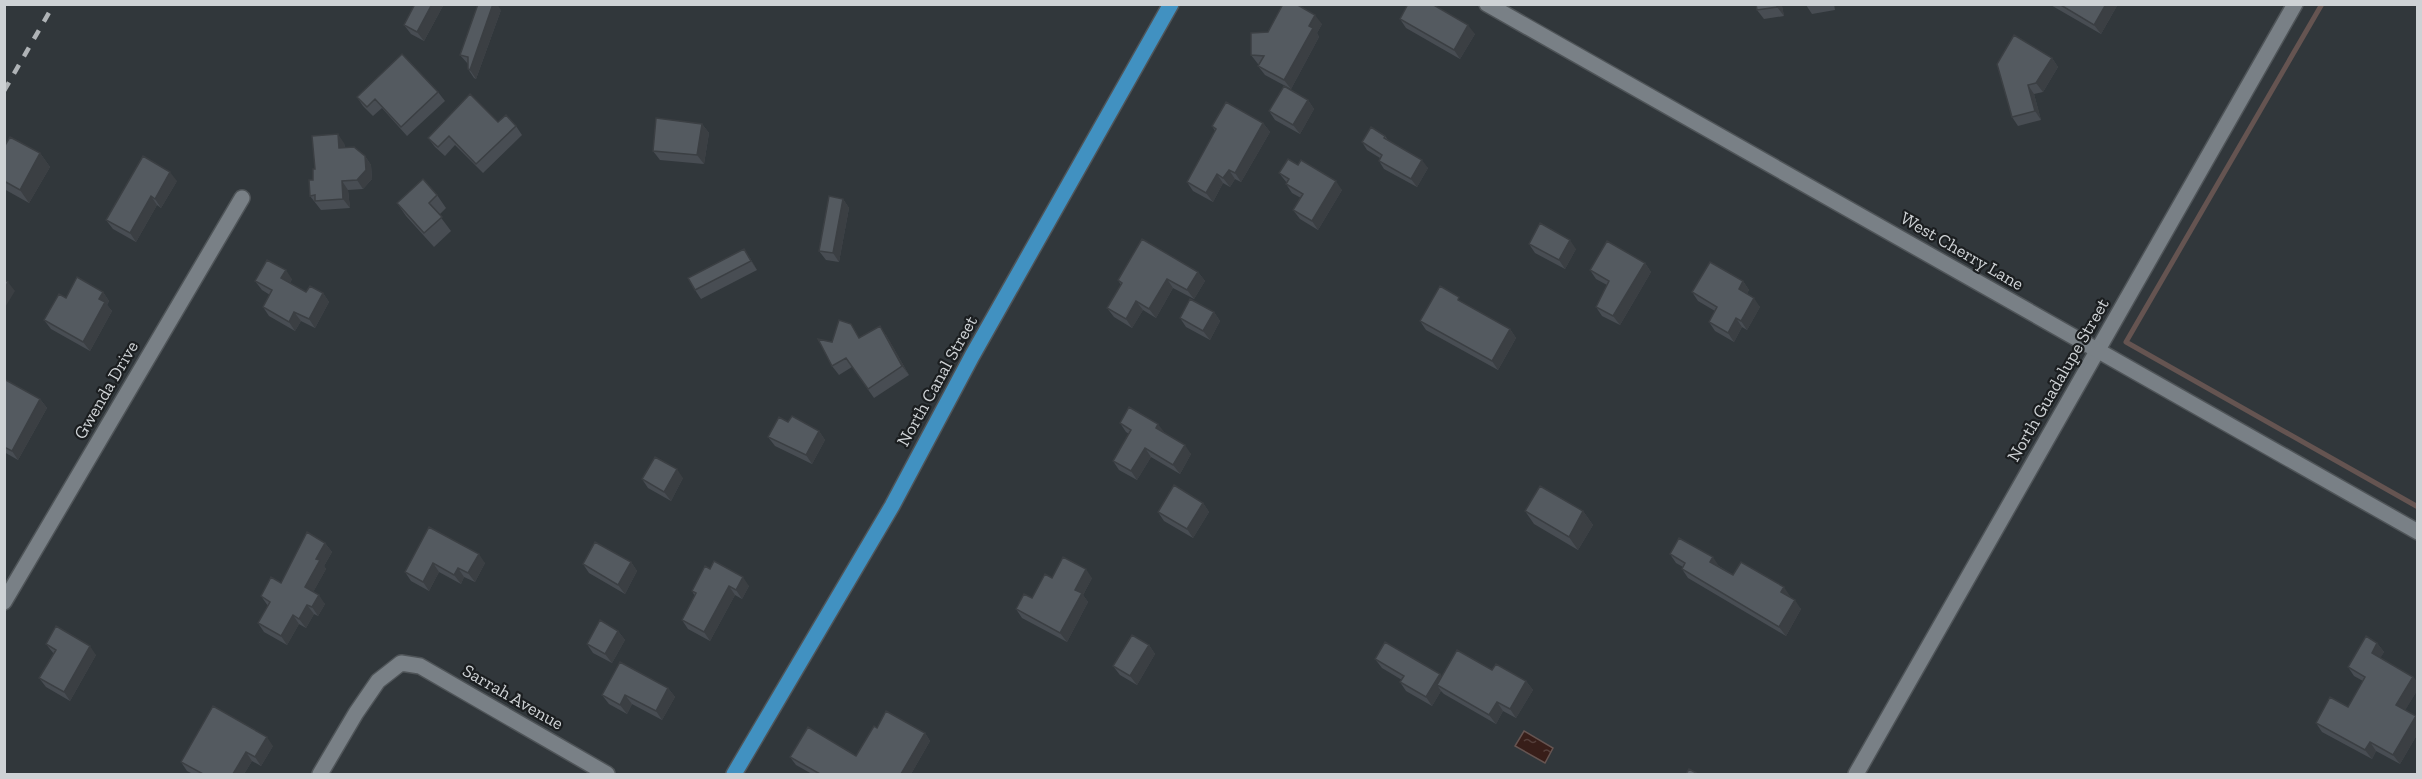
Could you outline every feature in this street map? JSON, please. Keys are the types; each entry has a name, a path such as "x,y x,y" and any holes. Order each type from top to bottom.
{"main road":[{"name":"North Canal Street","path":"734,774 892,506 972,356 1171,4"}],"street":[{"name":"West Cherry Lane","path":"1487,4 2418,532"},
{"name":"North Guadalupe Street","path":"1856,774 2295,4"},
{"name":"Gwenda Drive","path":"4,602 242,198"},
{"name":"Sarrah Avenue","path":"320,774 378,681 402,663 420,666 607,774"}],"water":[{"path":"1524,731 1553,748 1545,763 1515,746"}],"building":[{"path":"415,4 432,4 417,32 404,25"},
{"path":"478,4 493,4 470,70 468,69 468,57 460,55"},
{"path":"1283,4 1296,4 1315,15 1309,26 1313,28 1284,80 1258,66 1264,56 1251,55 1251,33 1268,32"},
{"path":"1408,4 1432,4 1468,25 1454,50 1400,19"},
{"path":"1756,4 1777,4 1777,7 1757,10"},
{"path":"2059,4 2106,4 2094,25"},
{"path":"2014,35 2052,58 2036,83 2028,85 2035,111 2012,117 1997,64"},
{"path":"402,54 438,92 401,127 375,99 367,107 357,97"},
{"path":"1284,86 1308,100 1293,125 1269,111"},
{"path":"470,94 498,122 506,115 516,126 476,164 449,136 438,147 428,138"},
{"path":"1226,102 1263,123 1235,173 1229,170 1223,178 1217,174 1206,193 1187,182 1216,129 1212,126"},
{"path":"656,118 702,124 697,155 653,151"},
{"path":"1371,127 1385,136 1384,138 1422,160 1411,179 1379,161 1382,155 1362,142"},
{"path":"338,134 339,148 354,147 365,156 366,170 357,180 342,181 343,199 315,201 315,195 310,196 309,180 313,180 313,169 315,169 312,136"},
{"path":"10,137 40,153 20,190 4,181 4,147"},
{"path":"143,156 170,172 155,199 151,196 130,233 106,220"},
{"path":"1288,159 1298,165 1301,160 1336,181 1312,221 1293,210 1303,194 1286,184 1289,179 1279,173"},
{"path":"423,179 437,195 429,203 442,217 424,233 397,203"},
{"path":"829,196 843,199 833,253 819,251"},
{"path":"1540,223 1570,240 1559,260 1529,244"},
{"path":"1142,239 1198,272 1187,290 1167,279 1149,309 1136,301 1126,319 1107,308 1122,283 1118,280"},
{"path":"1607,241 1645,263 1613,316 1596,307 1609,281 1590,270"},
{"path":"744,249 751,261 695,290 688,278"},
{"path":"267,260 286,270 281,278 306,292 310,286 323,293 309,319 294,312 289,322 263,307 272,290 255,281"},
{"path":"1710,262 1743,281 1739,289 1754,298 1741,321 1736,318 1728,333 1709,322 1717,307 1692,292"},
{"path":"77,277 103,292 99,299 105,302 83,342 44,320 59,294 66,298"},
{"path":"1440,286 1459,297 1458,300 1510,329 1492,361 1420,321"},
{"path":"1190,299 1214,312 1203,331 1180,318"},
{"path":"839,320 851,324 859,338 880,326 902,366 868,389 846,358 832,366 818,339 832,342"},
{"path":"4,379 40,399 12,451 4,447"},
{"path":"1129,407 1158,424 1156,428 1185,445 1173,465 1145,448 1131,471 1113,461 1131,430 1120,423"},
{"path":"792,416 819,431 806,455 768,437 779,417 788,422"},
{"path":"655,457 677,469 664,492 642,479"},
{"path":"1174,485 1203,503 1187,529 1158,512"},
{"path":"1540,486 1583,511 1569,537 1525,511"},
{"path":"429,527 479,554 468,573 458,568 454,575 433,563 423,582 405,572"},
{"path":"307,532 325,543 316,559 320,560 305,587 319,595 312,607 307,605 299,619 293,615 281,636 258,623 270,602 261,596 271,577 281,583"},
{"path":"1679,538 1713,557 1710,562 1733,575 1741,562 1784,587 1781,592 1795,600 1779,627 1682,569 1685,563 1670,554"},
{"path":"595,542 631,562 618,585 583,564"},
{"path":"1063,557 1086,569 1075,590 1082,593 1060,633 1016,609 1024,594 1032,598 1045,574 1052,578"},
{"path":"714,561 743,577 736,590 729,586 704,632 682,620 696,593 692,591 705,566 710,569"},
{"path":"600,620 618,631 605,654 587,644"},
{"path":"56,626 90,646 64,692 39,678 56,650 46,644"},
{"path":"1132,635 1149,645 1130,676 1113,666"},
{"path":"2366,636 2377,643 2372,653 2413,677 2396,705 2416,716 2393,755 2370,742 2365,750 2316,723 2330,697 2348,707 2365,677 2348,667"},
{"path":"1385,642 1440,674 1426,697 1400,682 1404,676 1375,659"},
{"path":"1457,650 1492,670 1496,664 1526,681 1510,709 1497,702 1489,715 1437,685"},
{"path":"620,662 668,688 656,711 625,695 620,705 602,695"},
{"path":"213,706 267,737 255,757 246,752 233,774 203,774 181,762"},
{"path":"886,711 925,733 901,774 820,774 790,757 808,727 856,756 874,726 877,728"},
{"path":"1689,769 1698,774 1686,774"}],"waterway":[{"path":"2322,4 2126,342 2418,507"}],"railway":[{"path":"4,91 54,4"}]}
